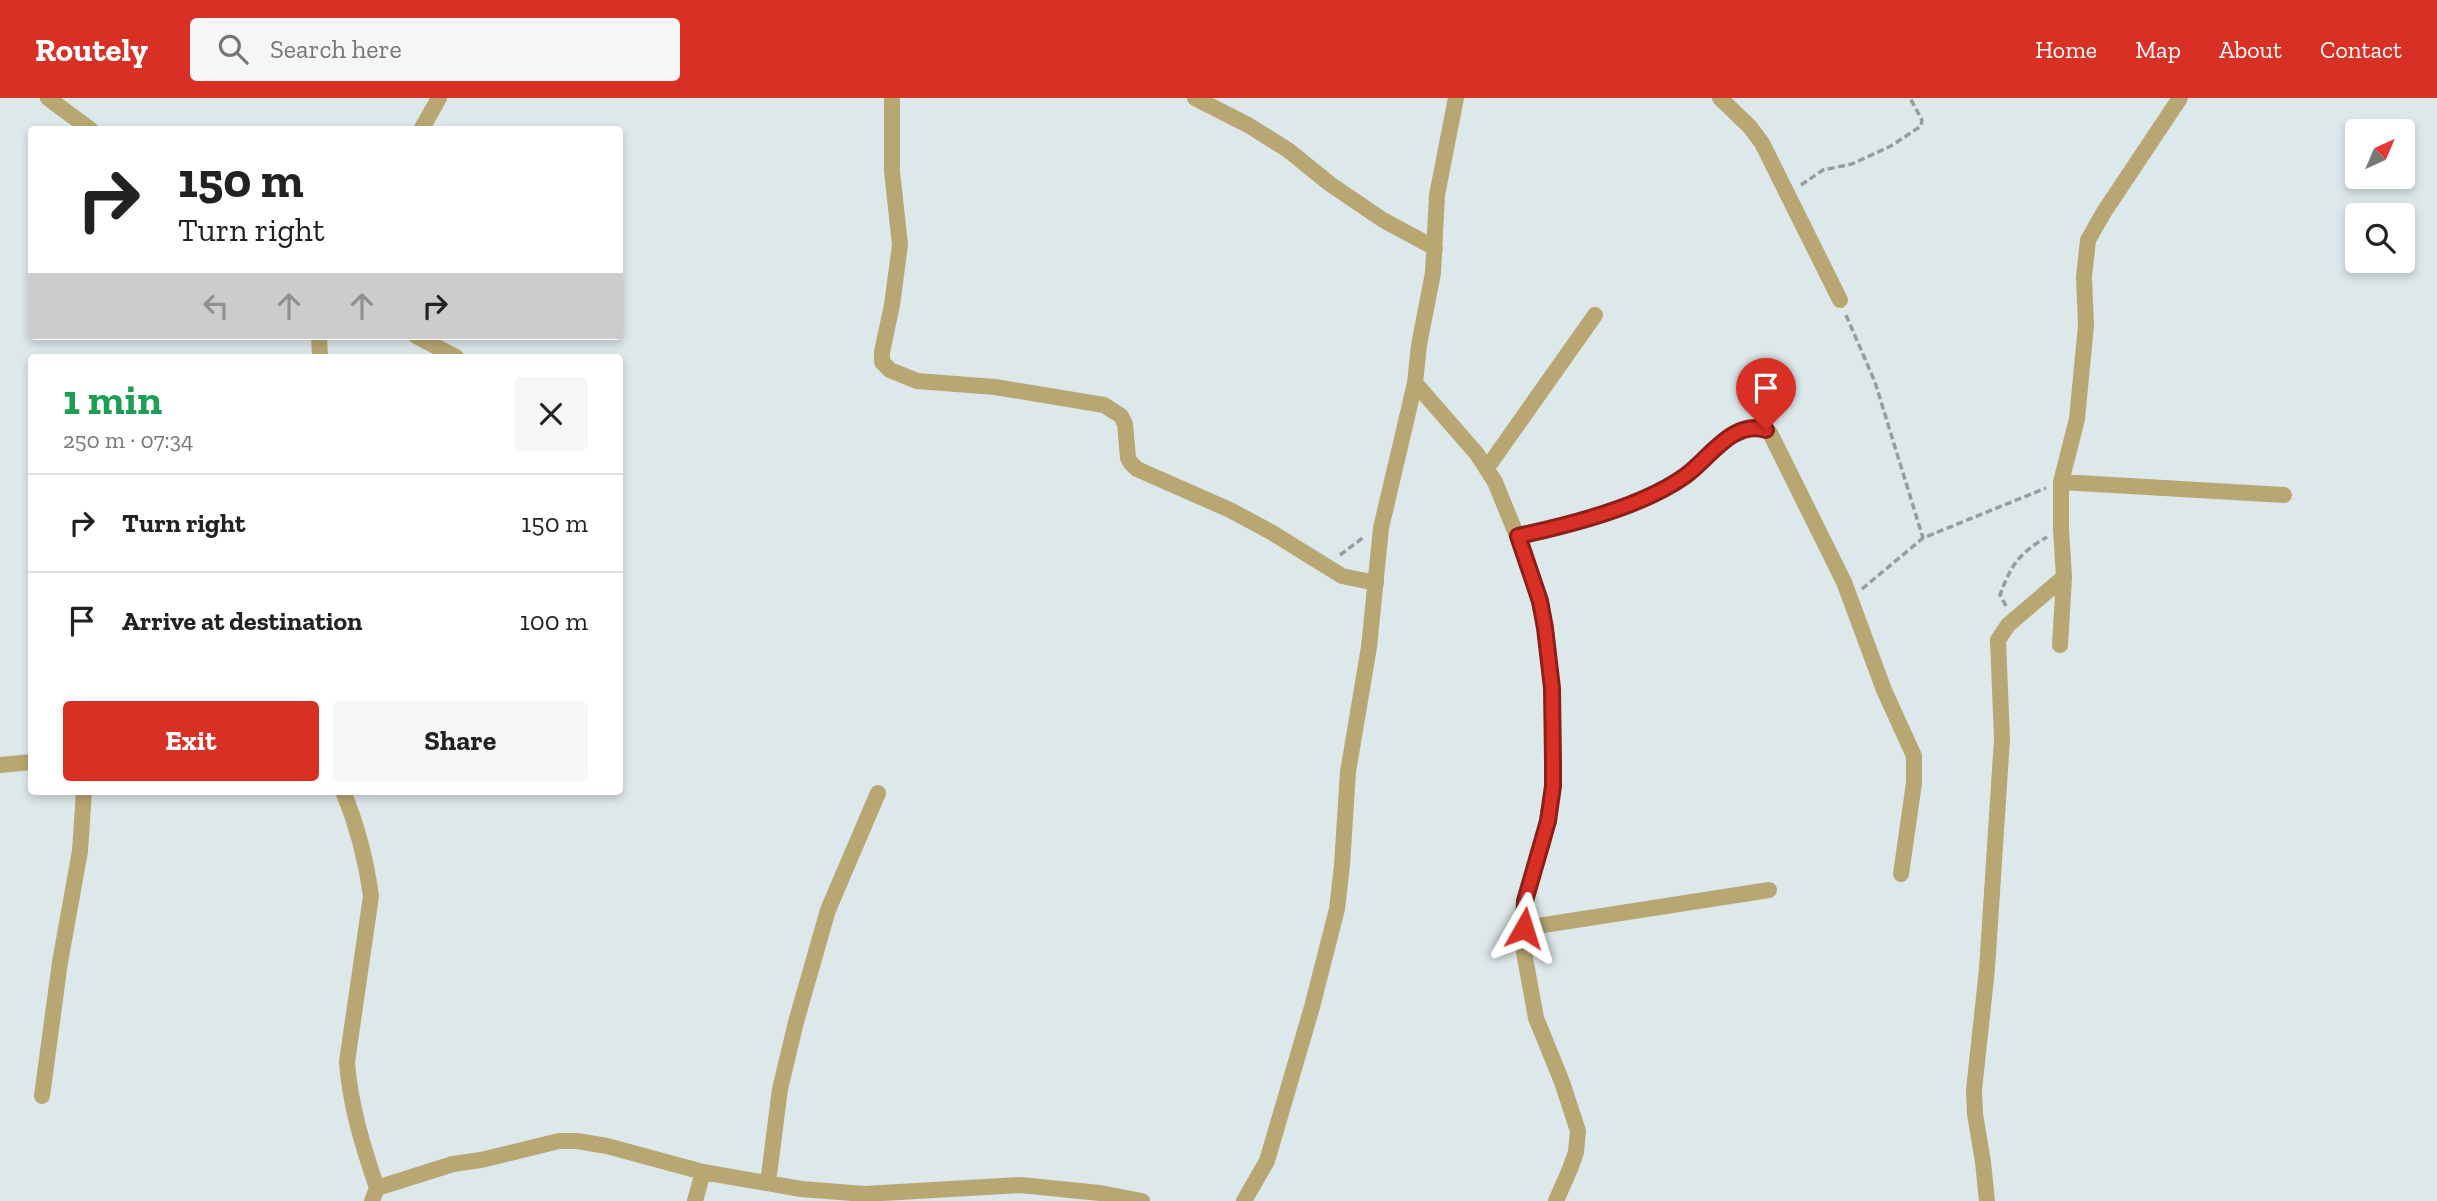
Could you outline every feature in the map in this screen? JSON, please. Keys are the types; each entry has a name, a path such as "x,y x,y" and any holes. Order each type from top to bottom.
{"street":[{"path":"48,98 86,126"},
{"path":"423,126 439,98"},
{"path":"892,98 891,171 900,244 892,305 881,358 886,366 917,381 995,387 1104,405 1121,416 1125,424 1128,458 1137,469 1251,521 1342,576 1376,583"},
{"path":"1195,98 1248,125 1288,150 1330,184 1383,220 1435,248"},
{"path":"1244,1201 1267,1161 1332,931 1342,865 1348,772 1369,647 1381,528 1415,383 1419,345 1430,294 1437,195 1456,98"},
{"path":"1720,98 1750,127 1762,143 1840,300"},
{"path":"2060,645 2064,577 2061,482 2077,419 2086,325 2084,276 2088,240 2180,98"},
{"path":"1487,468 1595,315"},
{"path":"424,340 450,354"},
{"path":"1415,383 1487,468 1518,536 1543,616 1552,688 1553,786 1548,821 1525,901 1524,928 1525,968 1536,1018 1578,1131 1576,1152 1556,1201"},
{"path":"1518,536 1585,519 1655,494 1689,474 1729,438 1749,428 1759,428 1770,433 1825,540 1884,690 1914,756 1914,783 1901,874"},
{"path":"2061,482 2284,495"},
{"path":"1987,1201 1974,1090 1987,970 2002,739 1998,640 2001,633 2064,577"},
{"path":"0,765 28,762"},
{"path":"768,1183 780,1089 796,1022 828,909 878,793"},
{"path":"42,1096 60,961 80,851 84,795"},
{"path":"344,795 355,821 371,896 347,1062 349,1084 375,1195 453,1164 559,1141 577,1141 703,1171 801,1189 865,1194 1020,1185 1100,1193 1142,1201"},
{"path":"1524,928 1769,890"},
{"path":"695,1201 703,1171"}],"path":[{"path":"1788,195 1823,170 1867,158 1921,126 1922,120 1910,98"},
{"path":"1840,300 1875,382 1923,538"},
{"path":"1850,599 1923,538 2061,482"},
{"path":"1336,557 1381,528"},
{"path":"2014,621 2000,595 2010,571 2026,549 2061,529"}],"route":[{"path":"1524,928 1525,901 1543,843 1553,786 1552,688 1540,601 1518,536 1570,524 1640,500 1689,474 1738,432 1749,428 1766,430"}]}
